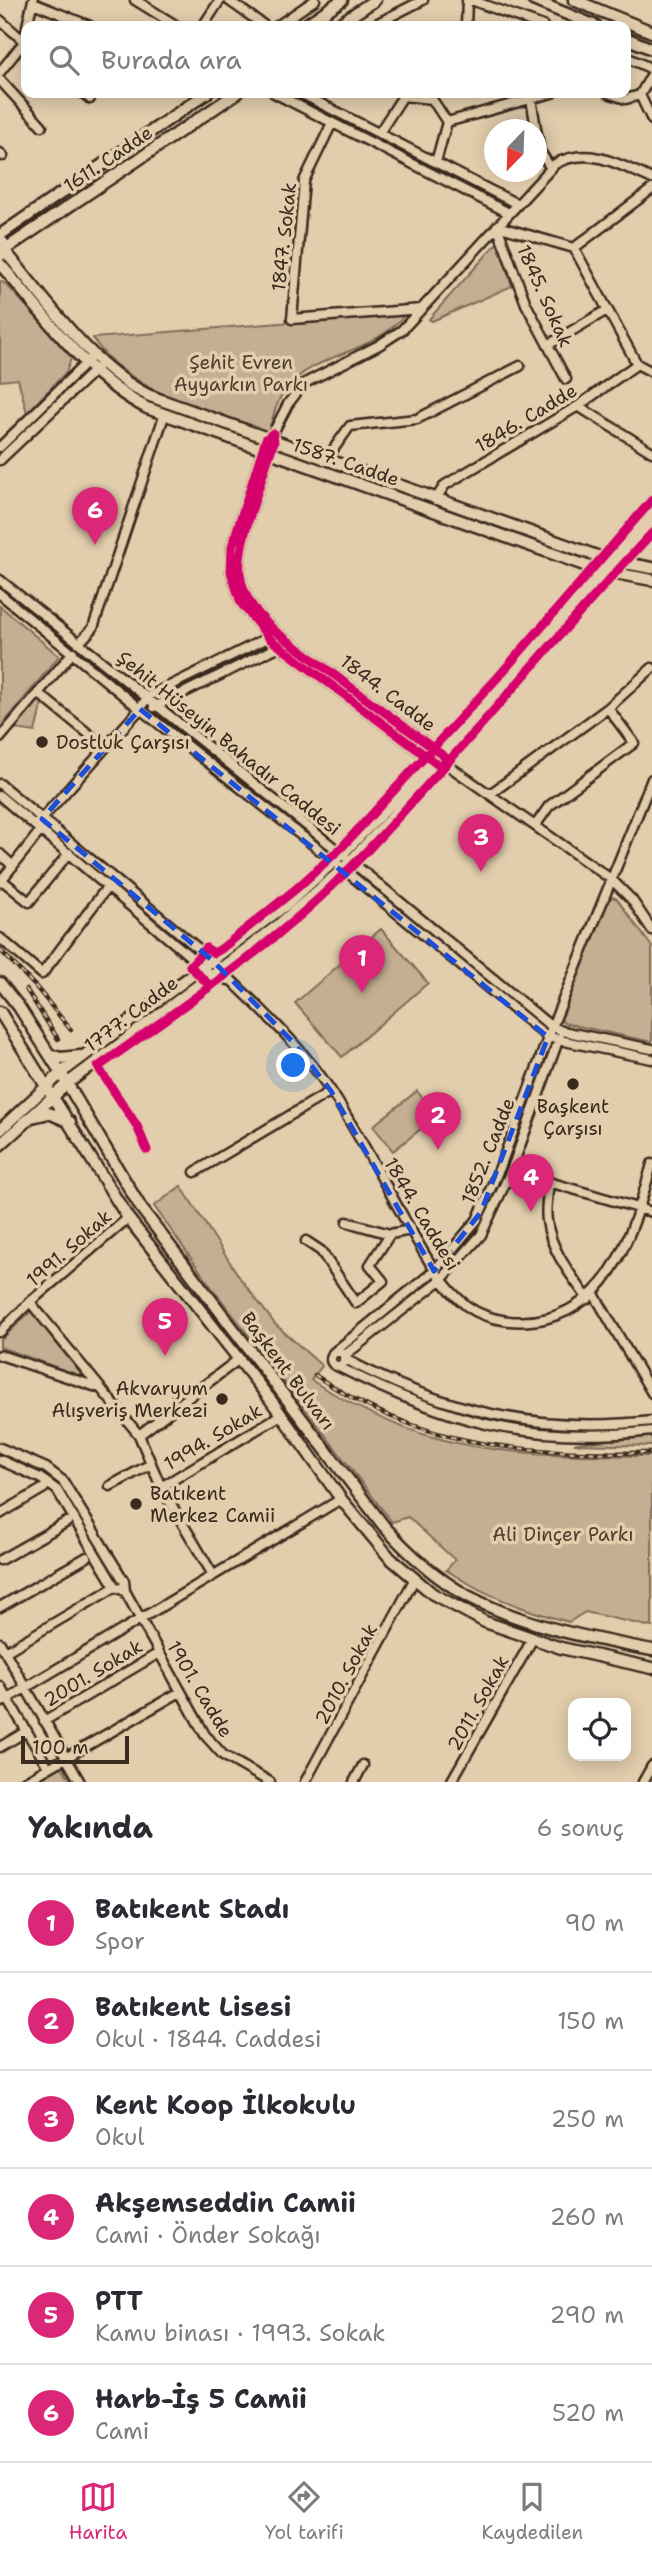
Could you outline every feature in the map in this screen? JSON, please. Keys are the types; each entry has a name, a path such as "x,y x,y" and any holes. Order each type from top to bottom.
{"main road":[{"path":"311,21 342,0"},
{"path":"344,21 375,0"},
{"path":"533,0 584,21"},
{"path":"574,0 592,4 627,21"},
{"path":"631,23 652,33"},
{"path":"631,40 652,49"},
{"name":"1611. Cadde","path":"0,237 200,98"},
{"name":"1611. Cadde","path":"2,253 230,98"},
{"path":"0,237 4,244 2,253"},
{"name":"1587. Cadde","path":"2,253 94,363 158,400 271,438 603,571 652,580"},
{"name":"1587. Cadde","path":"0,264 125,396 164,416 266,452 612,561 652,568"},
{"name":"1777. Cadde","path":"612,561 652,509"},
{"name":"1777. Cadde","path":"0,1145 68,1083 298,909 347,865 603,571 652,521"},
{"name":"1777. Cadde","path":"0,1130 61,1073 287,904 439,759"},
{"name":"Başkent Bulvarı","path":"0,984 19,1007 68,1083 141,1208 398,1542 438,1577 486,1605 561,1631 652,1650"},
{"name":"Başkent Bulvarı","path":"0,1012 128,1218 239,1359 341,1499 383,1550 414,1580 469,1615 532,1640 652,1668"},
{"path":"50,1055 67,1058 84,1055"},
{"path":"28,1119 49,1113 70,1122"}],"street":[{"path":"135,0 169,21"},
{"path":"206,21 220,0"},
{"path":"228,0 258,21"},
{"path":"284,21 316,0"},
{"path":"382,21 423,0"},
{"path":"467,21 469,0 529,21"},
{"path":"28,21 33,2 78,21"},
{"path":"0,20 21,35"},
{"path":"0,72 21,45"},
{"path":"631,59 652,69"},
{"path":"631,98 640,95 652,74"},
{"path":"0,80 43,125"},
{"path":"640,95 652,120"},
{"path":"284,98 509,213"},
{"path":"310,98 517,204"},
{"path":"379,133 400,98"},
{"path":"434,98 447,122 436,162"},
{"path":"447,122 525,98"},
{"path":"531,98 540,151 550,167"},
{"name":"1847. Sokak","path":"332,122 304,181 292,319 422,309"},
{"name":"1844. Cadde","path":"439,759 272,635 241,603 233,586 230,563 233,539 271,438 288,404 303,384 391,338 422,309 550,167 567,158 589,155 652,179"},
{"path":"574,247 652,189"},
{"path":"497,226 574,247 637,364 652,372"},
{"name":"1845. Sokak","path":"497,226 526,304 566,379"},
{"path":"548,345 607,310"},
{"path":"0,447 94,363"},
{"path":"0,460 94,363"},
{"name":"1846. Cadde","path":"433,505 445,485 578,406 637,364"},
{"path":"326,461 350,426 417,419 520,366"},
{"path":"578,406 652,452"},
{"path":"79,643 93,628 164,416"},
{"name":"Şehit Hüseyin Bahadır Caddesi","path":"0,580 158,706 338,858"},
{"name":"Şehit Hüseyin Bahadır Caddesi","path":"0,594 140,709 338,858 552,1027 652,1049"},
{"path":"69,853 29,902 1,881 40,825 140,709 147,697 272,635"},
{"path":"140,709 158,706 283,643"},
{"path":"0,738 73,652"},
{"path":"489,794 608,708 652,668"},
{"path":"38,693 105,747"},
{"path":"535,826 549,806 634,743 608,708"},
{"path":"439,759 611,879 637,906 652,930"},
{"name":"1852. Cadde","path":"333,1353 434,1271 468,1233 481,1212 652,779"},
{"path":"0,784 69,853 208,963"},
{"path":"2,800 40,825 216,972"},
{"path":"0,854 13,866"},
{"name":"Şehit Hüseyin Bahadır Caddesi","path":"347,865 548,1037 652,1059"},
{"path":"0,938 42,974 108,886"},
{"name":"1844. Caddesi","path":"216,972 232,981 295,1043 331,1091 434,1271 471,1309 509,1321 526,1322 552,1317 591,1297 620,1255 652,1164"},
{"name":"1852. Cadde","path":"344,1358 442,1279 481,1235 511,1171 562,1031"},
{"path":"195,1172 331,1091"},
{"path":"511,1171 652,1212"},
{"path":"549,1182 547,1215 551,1237 562,1262 591,1297 652,1394"},
{"name":"1991. Sokak","path":"0,1332 128,1218"},
{"path":"347,1222 390,1234 411,1230"},
{"path":"306,1241 321,1251 356,1303 383,1281 370,1265 390,1234"},
{"path":"30,1303 139,1435 161,1486 213,1575"},
{"path":"652,1421 614,1425 567,1425 496,1416 428,1397 381,1378 344,1358 340,1352 333,1353 331,1361 376,1385 429,1408 497,1427 568,1436 652,1431"},
{"path":"0,1355 100,1388"},
{"path":"337,1366 343,1363 344,1358"},
{"path":"139,1435 239,1359"},
{"name":"1994. Sokak","path":"161,1486 281,1415"},
{"name":"1901. Cadde","path":"0,1448 46,1468 63,1480 124,1581 125,1591 205,1735 223,1755 270,1782"},
{"path":"0,1460 35,1475 57,1490 115,1587 125,1591"},
{"path":"110,1486 151,1464"},
{"path":"0,1514 44,1488"},
{"path":"4,1701 341,1499"},
{"path":"0,1560 67,1522"},
{"path":"0,1607 88,1557"},
{"name":"2010. Sokak","path":"305,1782 414,1580"},
{"path":"5,1652 115,1587"},
{"name":"2011. Sokak","path":"452,1782 532,1640"},
{"path":"0,1643 80,1782"},
{"name":"2001. Sokak","path":"44,1721 159,1653"},
{"path":"0,1686 4,1701 27,1731 48,1767"},
{"path":"24,1782 180,1692"},
{"path":"0,1747 27,1731"},
{"path":"354,1782 363,1765"},
{"path":"643,1782 652,1766"}],"highlighted area":[{"path":"140,709 548,1037 481,1212 434,1271 331,1091 294,1043 212,960 42,819"}],"green space":[{"path":"498,242 512,286 432,321 429,319"},
{"path":"0,281 6,284 72,356 66,372 27,413 18,379 0,381"},
{"name":"Şehit Evren Ayyarkın Parkı","path":"406,313 378,338 313,367 298,377 280,399 267,435 147,386 107,356 93,338"},
{"path":"0,606 59,656 0,728"},
{"path":"41,697 43,699 35,732 15,729"},
{"path":"613,897 652,947 652,1042 564,1023 561,1020 609,899"},
{"path":"381,929 428,983 342,1057 295,1003"},
{"path":"417,1091 437,1116 393,1151 373,1126"},
{"name":"Ali Dinçer Parkı","path":"181,1186 240,1278 275,1324 322,1366 311,1380 340,1397 401,1426 460,1444 542,1454 652,1456 652,1627 585,1612 569,1622 505,1601 446,1570 455,1560 408,1517 392,1522 210,1285 154,1206"},
{"path":"31,1311 83,1377 0,1347 0,1341"},
{"path":"652,1436 652,1446 574,1444 577,1443"},
{"path":"61,1766 72,1782 36,1782"}],"railway":[{"path":"0,950 36,987 71,1030"},
{"path":"26,989 58,1039"},
{"path":"315,1375 356,1400 396,1419 436,1433 518,1448 652,1453"}],"cycle path":[{"path":"273,433 274,442 242,545 240,575 243,589 260,616 275,631 445,757 446,764 438,765 270,639 241,603 231,572 232,546 266,439 273,433"},
{"path":"210,986 190,966 206,948 214,953 221,949 297,888 342,847 499,676 652,500"},
{"path":"147,1150 137,1126 98,1067 229,972 324,893 396,819 652,533"}],"place":[{"name":"Harb-İş 5 Camii","path":"95,545"},
{"name":"Dostluk Çarşısı","path":"42,742"},
{"name":"Kent Koop İlkokulu","path":"481,872"},
{"name":"Batıkent Stadı","path":"362,993"},
{"name":"Başkent Çarşısı","path":"573,1084"},
{"name":"Batıkent Lisesi","path":"438,1150"},
{"name":"Akşemseddin Camii","path":"531,1212"},
{"name":"PTT","path":"165,1356"},
{"name":"Akvaryum Alışveriş Merkezi","path":"222,1399"},
{"name":"Batıkent Merkez Camii","path":"136,1504"}]}
